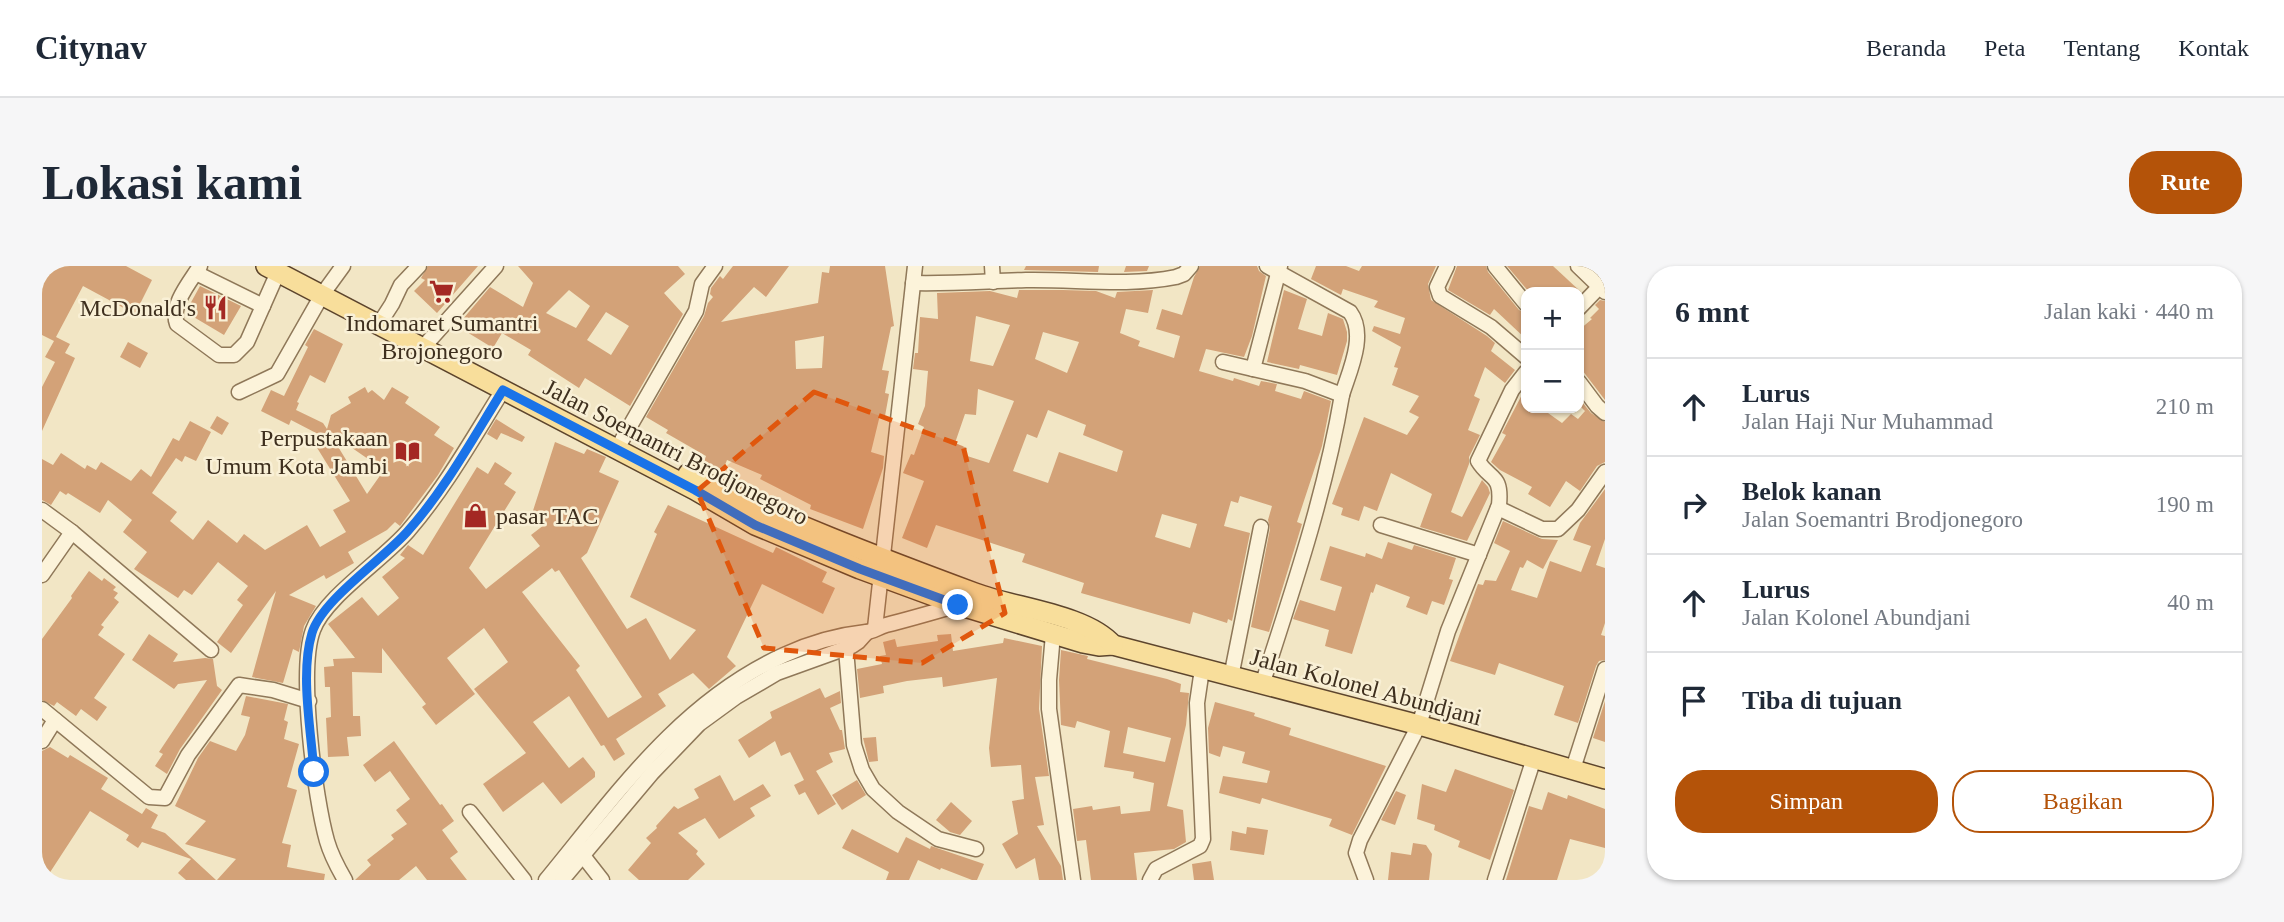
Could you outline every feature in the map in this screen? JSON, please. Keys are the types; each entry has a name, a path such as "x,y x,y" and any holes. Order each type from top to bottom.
{"main road":[{"name":"Jalan Soemantri Brodjonegoro","path":"277,268 383,318 511,391 622,440 882,567"},
{"name":"Jalan Soemantri Brodjonegoro","path":"325,291 755,525 840,562 882,567"},
{"name":"Jalan Kolonel Abundjani","path":"882,567 1087,627 1106,637 1114,645"},
{"name":"Jalan Kolonel Abundjani","path":"882,567 958,605 1053,634 1099,646 1114,645 1419,726 1605,779"}],"street":[{"path":"239,392 277,374 325,291 343,266"},
{"path":"383,318 401,285 419,266"},
{"path":"427,343 496,266"},
{"path":"622,440 696,311 702,284 715,266"},
{"path":"546,880 699,723 777,673 846,649 871,630 881,595 915,266"},
{"path":"992,266 993,282"},
{"path":"913,283 1027,280 1119,283 1176,277 1184,274 1191,266"},
{"path":"1447,266 1438,283 1440,296 1491,327 1521,353"},
{"path":"1494,266 1521,298"},
{"path":"1578,266 1603,286 1584,303"},
{"path":"263,306 198,269 177,305 175,318 177,324 219,355 238,352 247,342 263,306 277,268"},
{"path":"1253,369 1275,268 1350,312 1354,318 1358,334 1310,537 1262,685"},
{"path":"1223,362 1306,382 1342,396"},
{"path":"1366,880 1356,853 1360,840 1419,726 1448,631 1498,508 1500,494 1497,480 1478,461 1512,390 1521,378"},
{"path":"1584,389 1605,414"},
{"path":"345,880 327,841 314,772 308,650 313,630 324,609 407,532 511,391"},
{"path":"1498,508 1542,529 1558,529 1578,510 1605,472"},
{"path":"42,510 72,532 211,650"},
{"path":"1381,525 1479,555"},
{"path":"1231,677 1261,527"},
{"path":"42,575 72,532"},
{"path":"562,880 578,850 642,764 682,722 704,704 757,668 783,655 848,633 871,630 958,605 978,594"},
{"path":"1053,634 1049,709 1073,880"},
{"path":"846,649 854,745 862,770 873,789 898,811 938,839 975,849"},
{"path":"1150,880 1156,869 1200,846 1203,839 1197,703 1202,669"},
{"path":"1573,769 1605,669"},
{"path":"42,709 149,797 165,798 188,755 239,685 273,690 309,701"},
{"path":"42,741 55,720"},
{"path":"1495,880 1534,758"},
{"path":"470,812 524,880"},
{"path":"578,850 602,880"}],"highlighted area":[{"path":"814,392 963,446 1005,613 922,663 764,648 697,491"}],"building":[{"path":"53,266 126,266 152,280 135,314 83,286 56,337 70,344 65,353 75,358 42,431 42,387 55,362 45,357 54,341 42,335 42,284"},
{"path":"428,266 478,266 437,313 414,291 425,280 421,278"},
{"path":"518,266 678,266 685,274 664,293 683,314 630,406 585,378 579,388 528,355 531,350 502,333 493,348 457,326 490,287 523,307 533,283","holes":["569,290 590,306 576,328 546,313","606,312 629,326 611,355 587,340"]},
{"path":"733,266 789,266 766,297 754,287 721,322 818,303 822,272 829,273 830,266 885,266 894,326 891,327 882,370 889,371 885,393 889,394 885,416 880,415 871,452 884,456 883,468 863,529 810,509 811,505 760,479 762,475 727,460 723,470 704,462 706,456 666,433 668,430 646,417 704,316 713,297 710,294 711,288 720,276 723,279","holes":["824,336 822,368 796,369 795,341"]},
{"path":"1026,266 1099,266 1098,272 1024,270"},
{"path":"1126,266 1149,266 1147,271 1124,272"},
{"path":"1200,266 1257,266 1266,276 1252,336 1244,357 1206,349 1199,371 1259,386 1261,381 1277,384 1275,391 1301,399 1304,391 1331,401 1322,446 1297,522 1302,524 1269,632 1251,627 1272,506 1240,496 1238,503 1231,501 1224,526 1250,533 1232,621 1228,619 1227,623 1193,612 1190,624 1081,593 1084,583 1022,562 1025,554 936,525 927,548 902,538 924,481 903,473 911,454 914,455 924,427 918,424 925,406 928,371 913,369 915,353 918,353 920,317 938,319 937,293 990,291 1017,298 1019,290 1063,290 1096,291 1115,298 1117,292 1153,290 1148,313 1126,309 1120,333 1140,341 1138,346 1174,358 1180,336 1156,329 1162,309 1182,315","holes":["976,316 1010,325 993,366 970,361","1043,332 1079,342 1067,373 1035,359","978,389 1014,401 989,463 964,455 967,448 955,443 965,414 976,415","1048,410 1086,425 1083,435 1123,451 1117,472 1059,452 1048,483 1013,471 1027,434 1037,438","1162,514 1197,524 1190,548 1155,537"]},
{"path":"1316,266 1346,266 1359,271 1362,266 1436,266 1428,284 1431,300 1487,336 1495,343 1491,351 1515,370 1505,383 1485,367 1474,396 1480,399 1468,430 1480,435 1469,457 1469,464 1451,512 1462,517 1482,480 1490,493 1467,541 1420,527 1432,494 1391,473 1377,511 1364,506 1359,521 1341,515 1343,508 1332,504 1364,417 1407,435 1419,417 1409,412 1419,396 1392,385 1398,368 1394,367 1401,347 1372,331 1374,326 1400,334 1405,318 1374,307 1378,301 1343,289 1341,295 1311,279"},
{"path":"1457,266 1486,266 1488,272 1521,311 1521,334 1494,309 1490,315 1448,290"},
{"path":"1507,266 1553,266 1576,287 1525,287"},
{"name":"McDonald's","path":"200,286 241,306 224,335 192,316 196,310 189,306"},
{"path":"1284,290 1307,299 1298,329 1322,336 1328,313 1343,319 1347,341 1337,375 1300,365 1299,369 1267,362"},
{"path":"1600,300 1605,301 1605,400 1584,373 1584,326 1599,309 1595,305"},
{"path":"314,329 343,344 325,383 310,375 296,410 323,423 327,429 331,415 351,403 348,397 365,387 368,393 372,390 384,400 392,387 409,397 405,403 440,427 434,435 454,448 438,475 400,526 395,522 387,530 348,552 354,563 326,579 324,575 289,595 316,606 304,626 299,652 293,649 283,683 252,677 276,591 231,653 217,642 243,605 237,600 248,586 218,562 192,595 184,590 178,598 134,569 147,552 123,532 132,520 108,500 100,513 68,493 66,495 60,491 51,505 42,500 42,459 53,465 61,453 85,469 87,465 96,470 101,462 131,481 141,469 151,477 173,438 179,441 190,421 211,432 196,461 185,456 182,462 176,458 152,493 177,512 170,521 193,540 208,520 237,543 244,534 265,550 307,525 320,547 346,532 333,510 350,501 311,438 318,434 291,420 289,425 261,411 271,390 284,396 308,347 305,345","holes":["329,432 384,470 367,494"]},
{"path":"128,342 148,353 140,368 120,357"},
{"path":"1521,397 1521,413 1548,413 1562,423 1571,414 1578,419 1585,411 1584,404 1605,422 1605,462 1597,466 1580,491 1566,481 1550,507 1528,494 1532,487 1500,470 1491,462 1506,435 1502,433"},
{"path":"217,416 229,423 222,435 210,428"},
{"path":"496,419 525,437 522,442 501,433 497,440 487,434"},
{"path":"555,442 584,454 587,449 606,457 599,472 619,481 587,553 581,558 627,629 646,618 670,660 696,630 630,597 657,534 654,532 668,505 773,553 776,547 827,572 822,582 835,588 823,614 762,584 727,657 736,666 709,689 693,673 658,694 666,706 616,739 625,754 614,761 604,745 601,746 569,696 533,722 569,768 583,757 595,772 595,777 561,804 543,782 503,812 483,784 526,753 474,689 508,662 484,628 447,658 475,694 436,725 422,707 426,704 382,648 382,673 352,672 353,716 360,716 361,736 347,737 349,756 328,757 326,718 331,717 330,687 325,687 324,667 334,666 333,659 355,658 328,624 362,597 378,616 399,598 382,577 405,558 400,555 408,545 423,555 477,467 488,474 495,462 512,473 504,484 516,492 469,568 486,589 540,546 531,535 544,525 530,520","holes":["552,568 555,572 559,570 642,697 608,718 576,670 580,666 522,592"]},
{"path":"1605,489 1605,539 1596,565 1605,568 1605,623 1601,635 1605,636 1605,660 1599,661 1596,666 1578,723 1554,715 1564,686 1499,663 1495,675 1450,661 1478,584 1483,585 1485,580 1496,581 1510,551 1494,543 1503,521 1542,539 1558,540 1543,569 1527,560 1523,568 1520,567 1511,590 1537,598 1550,561 1581,572 1591,546 1573,540 1580,523"},
{"path":"1388,542 1412,550 1414,545 1456,558 1449,579 1453,580 1444,605 1432,601 1427,615 1406,607 1410,597 1376,584 1373,593 1371,592 1352,654 1325,646 1329,630 1293,619 1300,600 1335,611 1342,587 1320,580 1330,546 1365,557 1366,553 1382,559"},
{"path":"89,571 116,587 113,590 118,593 114,598 119,602 101,625 104,627 98,635 125,654 94,698 107,707 97,721 81,709 76,716 57,702 54,706 42,700 42,639"},
{"path":"149,634 178,654 173,662 213,659 217,686 222,690 180,749 167,774 155,766 163,754 159,752 207,680 178,684 174,689 132,660"},
{"path":"951,634 953,651 1003,643 1004,638 1042,646 1039,709 1049,776 1035,777 1044,825 1037,826 1061,866 1063,880 1039,880 1035,858 1016,869 1002,844 1018,834 1012,801 1024,799 1021,765 991,767 989,748 997,678 943,687 942,677 907,681 883,686 884,693 860,698 857,669 882,664 880,656 886,655 883,642 895,639 897,647 938,641 937,635"},
{"path":"1061,650 1167,679 1181,684 1180,692 1189,693 1186,725 1167,806 1183,810 1186,842 1174,849 1134,853 1137,880 1091,880 1086,840 1077,841 1073,809 1092,806 1093,810 1120,806 1121,814 1150,811 1154,783 1133,778 1134,772 1104,767 1110,731 1077,721 1075,728 1061,725","holes":["1128,727 1171,738 1165,762 1123,753"]},
{"path":"820,688 825,698 840,691 841,703 830,708 842,730 845,749 829,753 833,762 816,771 836,804 818,815 805,792 799,795 794,785 804,780 790,752 781,756 775,741 749,758 738,740 772,718 770,712"},
{"path":"246,696 288,704 284,720 288,722 284,739 299,744 287,787 297,790 282,843 291,845 287,867 325,874 324,880 217,880 236,859 185,844 206,821 175,806 198,758 210,741 236,751 245,735 250,717 241,715"},
{"path":"1605,701 1605,742 1593,738"},
{"path":"1215,702 1255,713 1254,716 1291,728 1289,735 1386,766 1352,835 1329,826 1332,819 1262,798 1260,804 1219,793 1223,776 1267,783 1270,771 1242,763 1245,752 1223,746 1220,757 1209,753 1208,728"},
{"path":"876,737 878,761 869,762 863,738"},
{"path":"394,741 454,821 442,830 458,852 450,858 467,880 427,880 416,866 399,880 355,880 371,865 367,860 394,839 391,835 407,824 396,810 410,799 390,771 375,782 363,765"},
{"path":"50,747 68,758 70,755 108,778 101,789 142,814 146,808 158,815 151,828 165,833 216,880 186,880 178,873 191,859 142,842 138,848 126,840 129,835 90,811 45,880 42,880 42,751"},
{"path":"1455,769 1514,790 1490,860 1458,847 1460,841 1434,830 1435,825 1417,819 1422,784 1446,792"},
{"path":"720,775 734,801 763,784 771,796 750,808 755,816 719,839 705,818 678,833 698,851 696,854 705,864 688,880 639,880 628,870 651,843 646,838 674,806 678,809 699,798 694,789"},
{"path":"857,780 866,795 842,810 832,795"},
{"path":"1396,791 1406,795 1395,825 1381,820"},
{"path":"1548,792 1567,799 1568,795 1605,809 1605,848 1570,839 1557,880 1506,880 1529,806 1542,810"},
{"path":"951,802 972,821 960,835 950,832 936,820"},
{"path":"1247,827 1268,830 1264,855 1230,850 1232,831 1246,834"},
{"path":"852,829 898,853 906,837 930,849 931,846 984,864 977,880 941,868 940,870 918,860 909,880 886,880 889,872 842,848"},
{"path":"1413,843 1426,845 1432,854 1429,880 1388,880 1391,852 1411,855"},
{"path":"1211,861 1214,880 1194,880 1192,864"}],"place":[{"name":"Indomaret Sumantri Brojonegoro","path":"442,292"},
{"name":"McDonald's","path":"216,308"},
{"name":"Perpustakaan Umum Kota Jambi","path":"408,452"},
{"name":"pasar TAC","path":"476,516"}],"route":[{"path":"314,772 308,688 308,650 313,630 324,609 407,532 440,490 503,390 695,490 755,525 860,569 958,605"}]}
